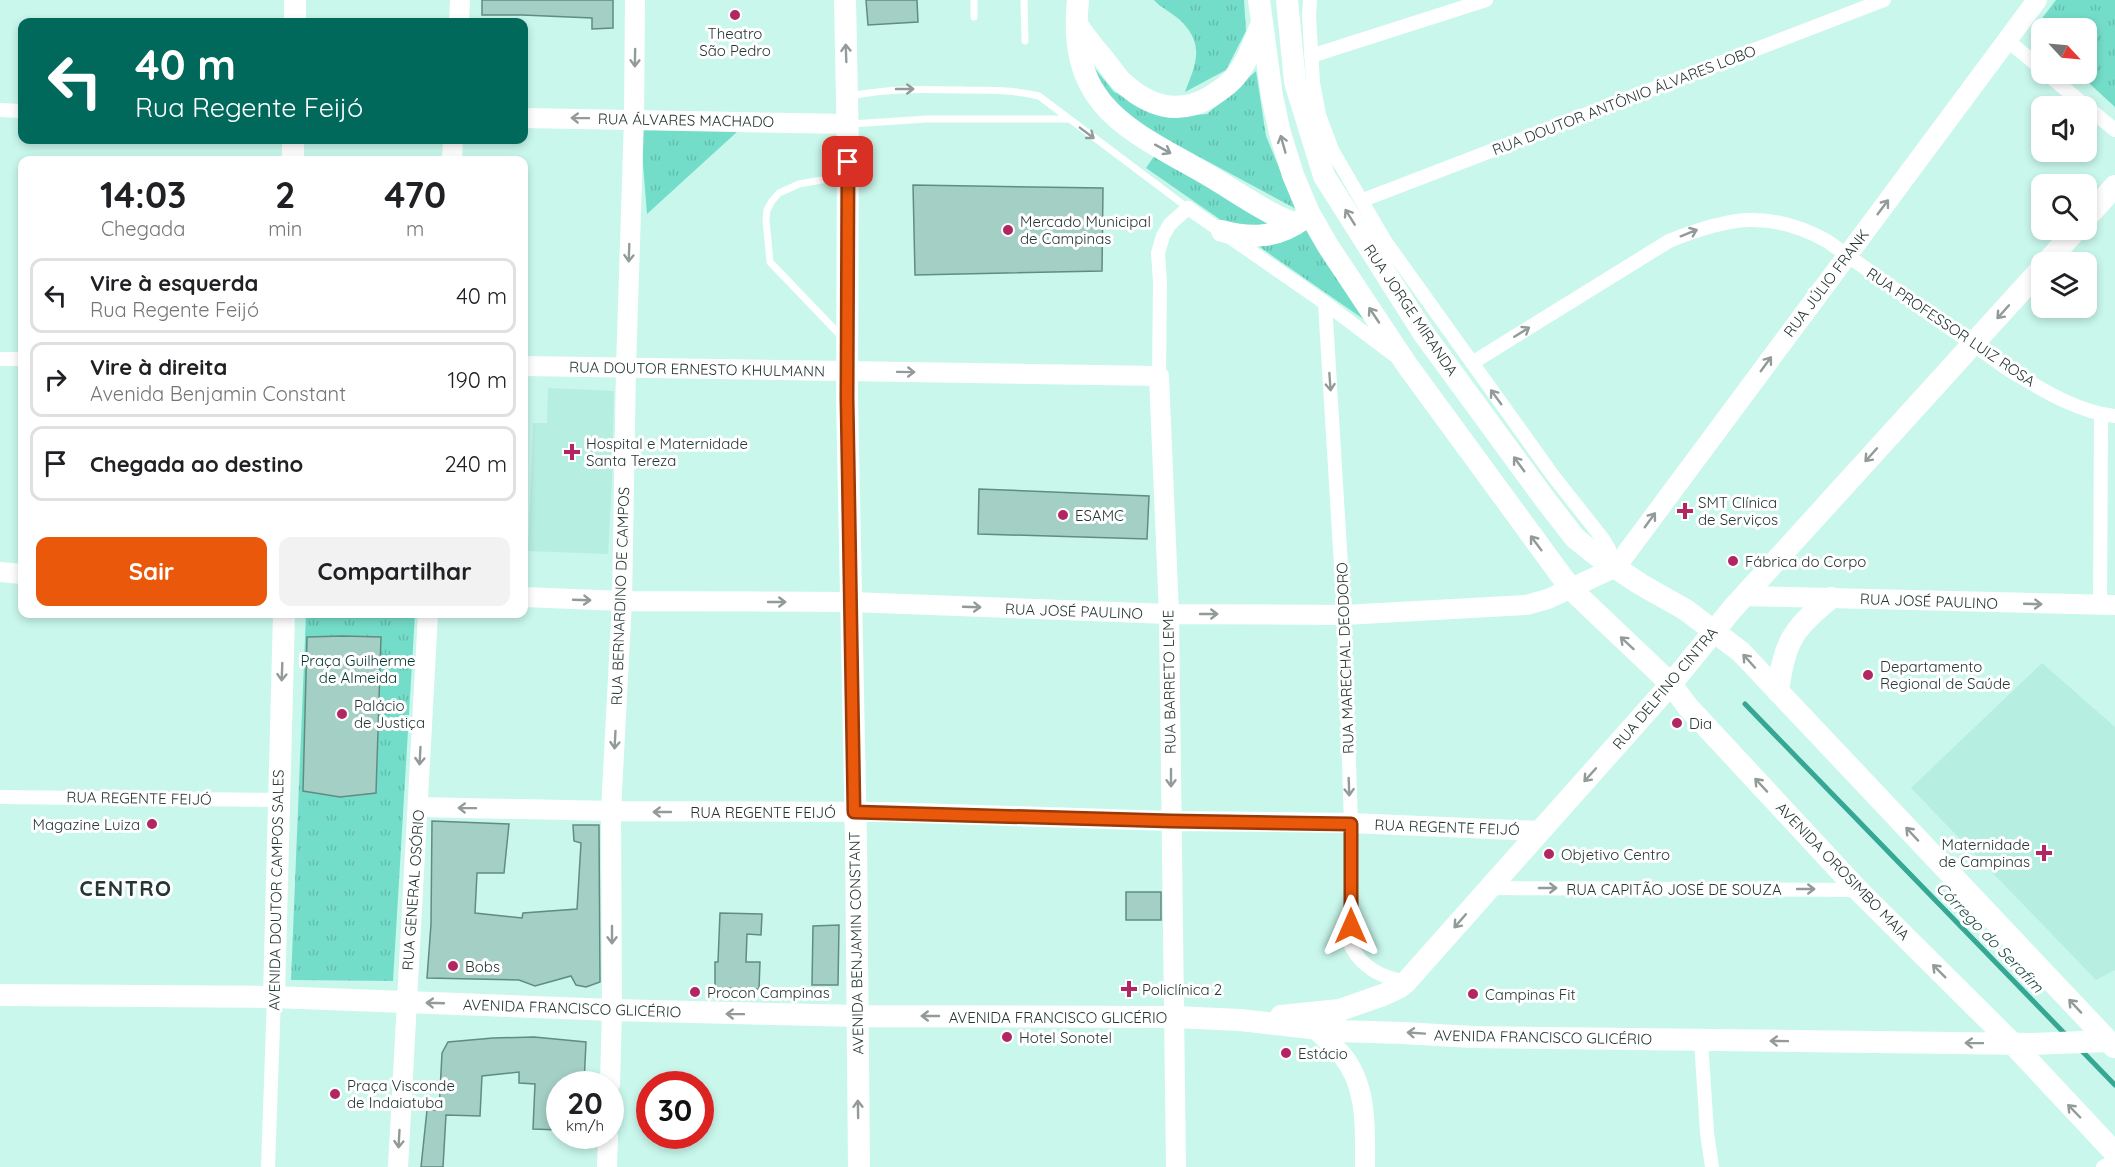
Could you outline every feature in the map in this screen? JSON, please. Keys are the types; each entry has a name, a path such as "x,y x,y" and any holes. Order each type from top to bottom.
{"main road":[{"path":"295,0 295,18"},
{"path":"459,18 460,0"},
{"name":"RUA BERNARDINO DE CAMPOS","path":"610,1071 611,812 622,601 635,0"},
{"name":"AVENIDA BENJAMIN CONSTANT","path":"845,0 848,97 847,342 859,1167"},
{"name":"RUA JÚLIO FRANK","path":"1614,566 2008,41 2027,8 2037,0"},
{"name":"RUA JORGE MIRANDA","path":"1289,5 1295,82 1324,176 1424,334 1544,498 1575,538 1595,555 1614,566"},
{"path":"1077,11 1082,68 1090,87 1101,103 1116,117 1152,144 1274,215 1303,218"},
{"path":"1077,11 1087,40 1122,81 1138,94 1158,104 1181,108 1200,103 1220,91 1236,77 1245,62 1261,11"},
{"path":"1261,11 1272,96 1303,218 1328,246 1407,365 1571,589"},
{"name":"RUA ÁLVARES MACHADO","path":"528,118 848,124"},
{"path":"1222,231 1240,236 1260,237 1279,232 1303,218 1319,196 1324,176"},
{"path":"2097,206 2115,186"},
{"path":"2056,252 2067,240"},
{"name":"RUA DELFINO CINTRA","path":"1240,1020 1340,1010 1400,987 1406,982 1671,684 1743,596 2031,280"},
{"name":"RUA DOUTOR ERNESTO KHULMANN","path":"528,366 1159,376"},
{"name":"RUA BARRETO LEME","path":"1159,376 1169,614 1176,1167"},
{"path":"1614,566 1640,584 1686,610 1741,652 2113,1042"},
{"name":"RUA JOSÉ PAULINO","path":"528,597 622,601 851,602 1169,614 1344,615 1526,605 1543,601 1571,589 1614,566"},
{"path":"0,572 18,574"},
{"name":"AVENIDA OROSIMBO MAIA","path":"1571,589 1671,684 1688,707 1858,890 2022,1044 2115,1154"},
{"name":"RUA JOSÉ PAULINO","path":"1743,596 2108,605"},
{"path":"1778,692 1785,653 1793,635 1808,616 1831,598"},
{"name":"AVENIDA DOUTOR CAMPOS SALES","path":"274,997 284,618"},
{"name":"RUA GENERAL OSÓRIO","path":"398,1167 405,1002 428,618"},
{"name":"RUA REGENTE FEIJÓ","path":"418,807 611,812 854,812 1540,831"},
{"name":"AVENIDA FRANCISCO GLICÉRIO","path":"0,995 274,997 612,1010 857,1016 1175,1017 1240,1020 1315,1029 1473,1037 2022,1044 2113,1042"},
{"path":"1315,1029 1342,1055 1353,1072 1360,1091 1365,1126 1365,1167"},
{"path":"607,1167 608,1149"}],"street":[{"name":"RUA JORGE MIRANDA","path":"1310,0 1311,56 1319,115 1332,150 1364,200 1385,241 1554,477 1603,539 1614,566"},
{"path":"1311,56 1486,0"},
{"name":"RUA DOUTOR ANTÔNIO ÁLVARES LOBO","path":"1364,200 1884,0"},
{"path":"2008,41 2031,60"},
{"path":"2059,84 2115,130"},
{"path":"0,110 18,111"},
{"path":"1188,208 1325,303 1407,365"},
{"name":"RUA BARRETO LEME","path":"1159,376 1158,253 1163,236 1170,224 1188,208"},
{"name":"RUA PROFESSOR LUIZ ROSA","path":"1472,363 1668,241 1704,227 1736,220 1770,221 1806,230 1827,242 2008,370 2039,388 2067,402 2108,415"},
{"name":"RUA MARECHAL DEODORO","path":"1325,303 1344,615 1351,824 1352,946 1356,955 1370,970 1387,978 1406,982"},
{"path":"0,359 18,359"},
{"path":"2108,415 2108,605"},
{"name":"RUA REGENTE FEIJÓ","path":"0,797 278,801"},
{"name":"RUA CAPITÃO JOSÉ DE SOUZA","path":"1490,888 1858,890"},
{"name":"AVENIDA DOUTOR CAMPOS SALES","path":"268,1167 274,997"},
{"path":"1701,1040 1707,1133 1712,1167"},
{"path":"2103,1167 2115,1161"}],"lane":[{"path":"974,0 974,17"},
{"path":"1024,0 1025,41"},
{"path":"848,97 900,88 1014,91 1039,96 1188,208"},
{"path":"848,124 927,120 1068,119"},
{"path":"847,342 770,262 766,220 767,210 779,193 799,184 848,175"}],"shaded area":[{"name":"Hospital e Maternidade Santa Tereza","path":"548,388 614,391 608,554 528,551 533,423 547,423"},
{"name":"Maternidade de Campinas","path":"2042,663 2115,727 2115,970 2096,980 1911,788"}],"green space":[{"path":"1154,0 1244,0 1246,31 1226,70 1185,92 1195,65 1194,40 1183,23"},
{"path":"2056,0 2115,0 2115,107 2090,84 2097,84 2097,18 2042,18"},
{"path":"1088,60 1114,92 1172,117 1207,114 1256,71 1266,136 1296,209 1140,125 1101,89"},
{"path":"640,127 738,131 647,214"},
{"path":"1155,155 1306,228 1369,323 1146,168"},
{"name":"Praça Guilherme de Almeida","path":"306,618 415,618 393,981 291,980"}],"building":[{"path":"482,0 613,0 613,28 592,29 592,18 482,15"},
{"path":"866,0 917,0 918,22 868,25"},
{"name":"Mercado Municipal de Campinas","path":"913,185 1103,188 1102,271 915,275"},
{"name":"ESAMC","path":"979,489 1149,496 1147,539 978,534"},
{"name":"Palácio de Justiça","path":"307,637 381,637 376,793 340,797 303,791"},
{"path":"432,821 509,824 504,873 477,873 475,913 522,918 523,913 577,909 581,843 574,841 573,825 599,825 600,982 586,987 576,985 571,976 535,986 519,980 427,978 431,924"},
{"path":"1126,892 1161,892 1161,920 1126,920"},
{"path":"720,913 762,914 761,935 747,934 746,962 760,962 759,989 715,988"},
{"path":"839,925 838,985 812,985 813,926"},
{"path":"534,1037 586,1042 585,1071 546,1071 546,1129 533,1129 535,1084 519,1083 519,1072 482,1076 480,1116 446,1115 443,1167 421,1167 427,1110 439,1110 442,1053 448,1042"}],"waterway":[{"name":"Córrego do Serafim","path":"1745,704 2068,1037"},
{"name":"Córrego do Serafim","path":"2081,1050 2115,1085"}],"place":[{"name":"Theatro São Pedro","path":"735,15"},
{"name":"Mercado Municipal de Campinas","path":"1008,230"},
{"name":"Hospital e Maternidade Santa Tereza","path":"572,452"},
{"name":"SMT Clínica de Serviços","path":"1685,511"},
{"name":"ESAMC","path":"1063,515"},
{"name":"Fábrica do Corpo","path":"1733,561"},
{"name":"Departamento Regional de Saúde","path":"1868,675"},
{"name":"Palácio de Justiça","path":"342,714"},
{"name":"Dia","path":"1677,723"},
{"name":"Magazine Luiza","path":"152,824"},
{"name":"Maternidade de Campinas","path":"2044,853"},
{"name":"Objetivo Centro","path":"1549,854"},
{"name":"Bobs","path":"453,966"},
{"name":"Policlínica 2","path":"1129,989"},
{"name":"Procon Campinas","path":"695,992"},
{"name":"Campinas Fit","path":"1473,994"},
{"name":"Hotel Sonotel","path":"1007,1037"},
{"name":"Estácio","path":"1286,1053"},
{"name":"Praça Visconde de Indaiatuba","path":"335,1094"}],"district":[{"name":"CENTRO","path":"126,888"}],"route":[{"path":"848,162 847,398 854,812 1351,824 1351,926"}]}
